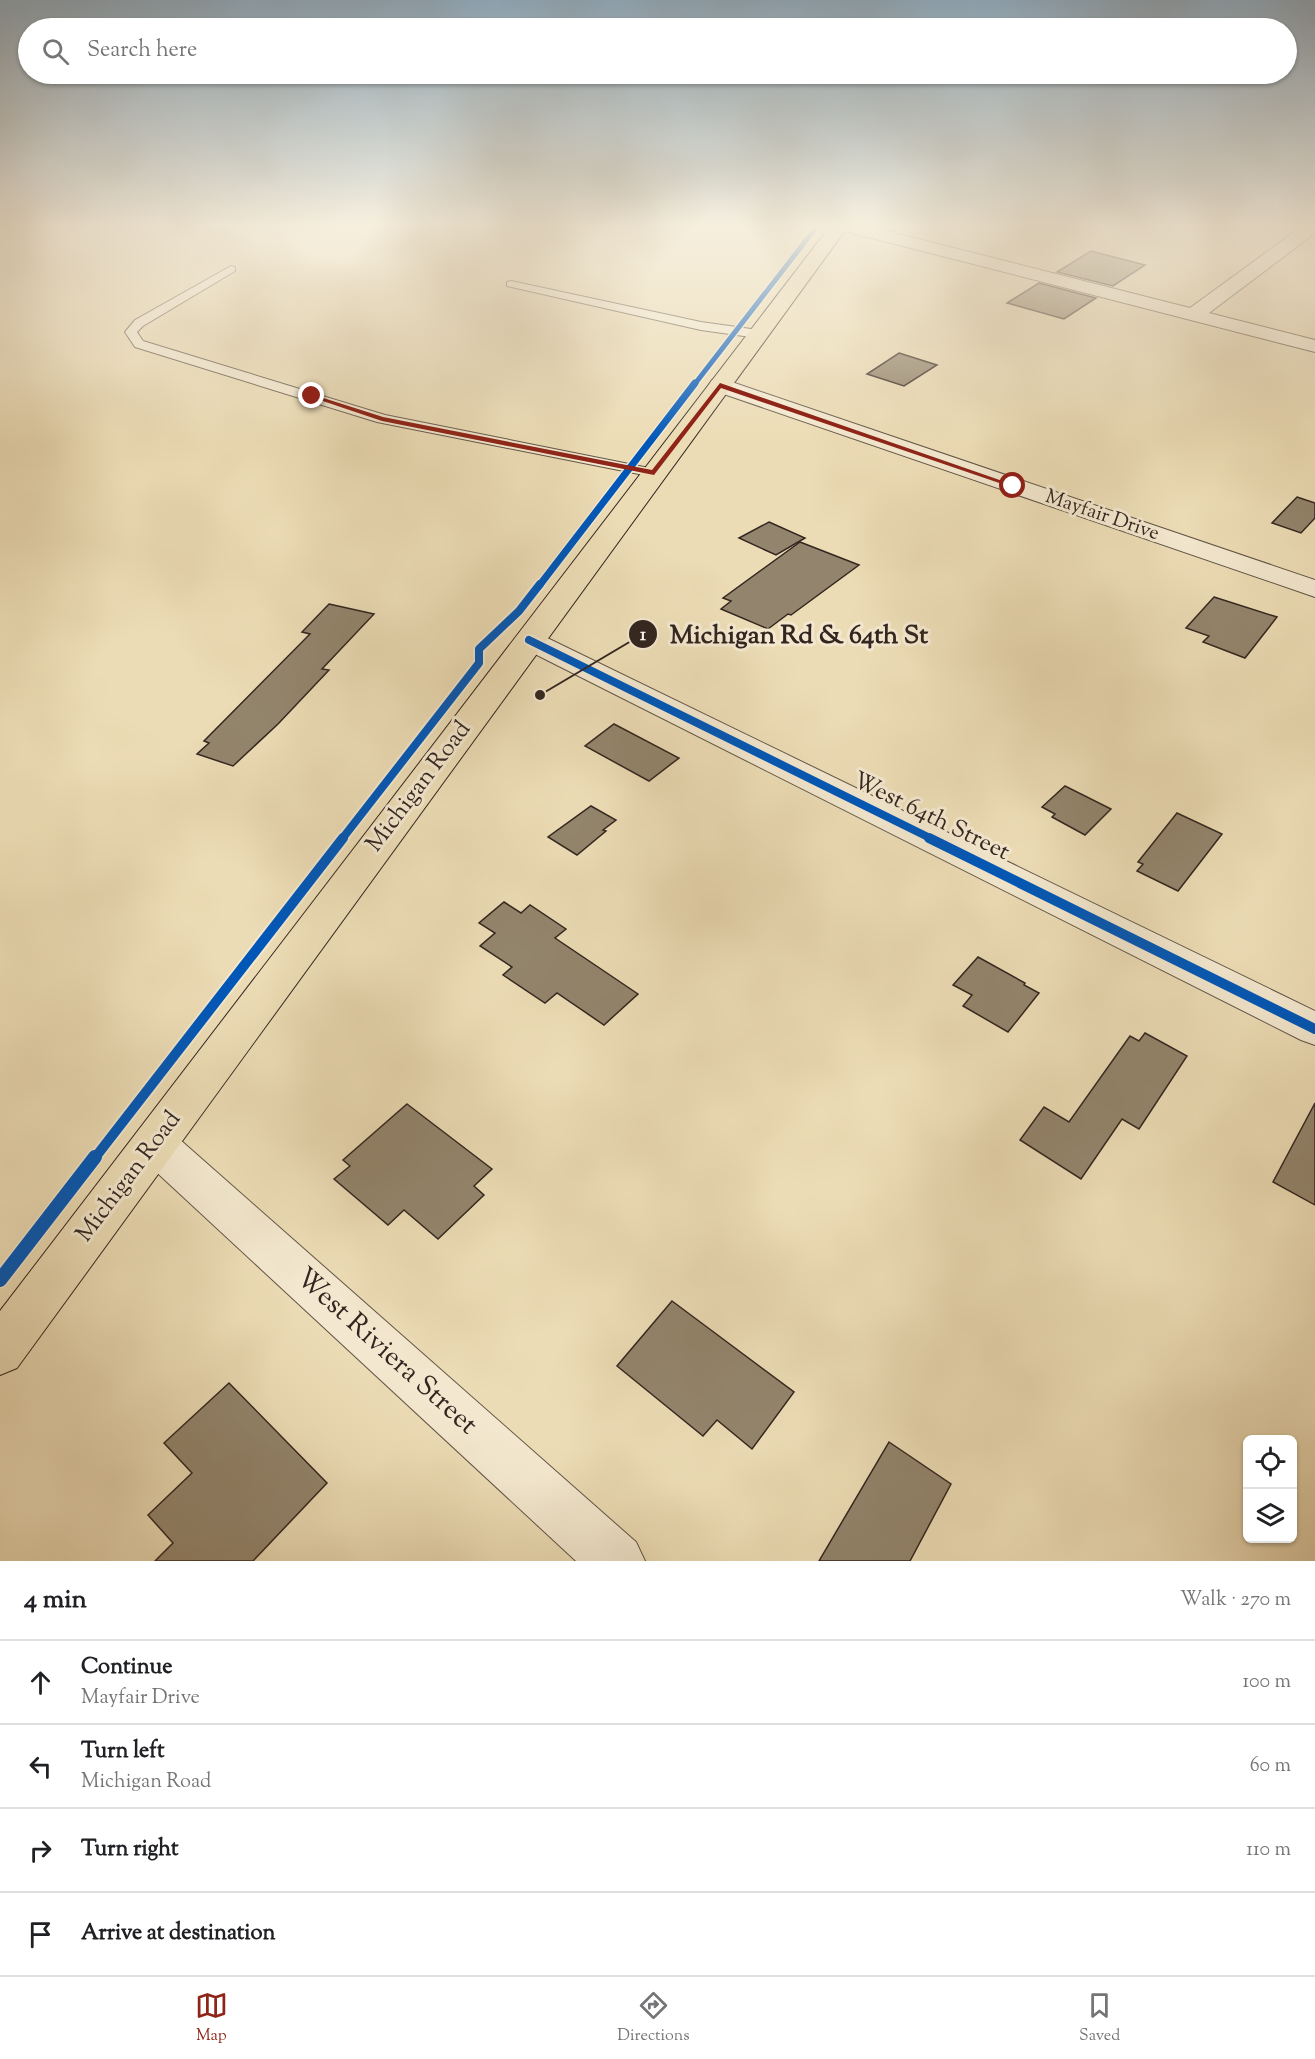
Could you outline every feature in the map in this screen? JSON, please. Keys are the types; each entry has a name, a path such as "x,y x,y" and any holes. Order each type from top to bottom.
{"main road":[{"name":"Michigan Road","path":"0,1351 786,298"}],"street":[{"path":"1126,298 1315,346"},
{"path":"1193,315 1216,298"},
{"name":"Mayfair Drive","path":"720,385 1315,589"},
{"name":"West 64th Street","path":"529,640 1315,1029"},
{"name":"West Riviera Street","path":"154,1143 617,1561"}],"lane":[{"path":"182,298 139,323 131,332 139,344 382,419 654,473"},
{"path":"574,298 701,326 758,334"}],"building":[{"path":"1015,298 1096,298 1064,319 1007,303"},
{"path":"899,353 937,365 904,386 867,374"},
{"path":"1297,497 1315,503 1315,518 1301,533 1272,523"},
{"path":"769,522 805,538 776,555 739,538"},
{"path":"800,542 859,565 768,629 721,609 731,601 723,598"},
{"path":"1214,597 1277,617 1245,658 1203,642 1209,636 1186,628"},
{"path":"329,604 374,614 322,669 329,670 278,724 233,766 197,754 209,743 204,741 310,634 302,632"},
{"path":"614,724 679,758 649,781 585,746"},
{"path":"1065,786 1111,809 1085,835 1052,817 1055,814 1042,807"},
{"path":"591,806 616,820 577,855 548,837"},
{"path":"1177,813 1222,834 1178,891 1137,871 1143,864 1138,862"},
{"path":"504,902 521,913 530,905 566,929 555,938 638,994 604,1025 557,993 545,1003 503,975 512,967 480,946 495,933 479,923"},
{"path":"978,957 1039,993 1008,1032 963,1006 972,995 953,985"},
{"path":"1145,1033 1187,1056 1139,1129 1122,1119 1081,1179 1020,1140 1044,1107 1069,1122 1130,1036 1139,1041"},
{"path":"1315,1103 1315,1205 1273,1182"},
{"path":"407,1104 492,1169 474,1186 484,1195 438,1239 404,1210 388,1225 334,1179 350,1166 343,1160"},
{"path":"672,1301 794,1392 752,1449 717,1420 703,1436 617,1366"},
{"path":"229,1383 327,1483 253,1561 155,1561 173,1543 148,1515 192,1473 164,1443"},
{"path":"889,1442 951,1484 910,1561 819,1561"}],"cycle path":[{"path":"0,1280 479,663 479,649 519,611 762,298"},
{"path":"529,640 1315,1029"}],"place":[{"name":"Michigan Rd & 64th St","path":"540,695"}],"route":[{"path":"312,396 382,419 654,473 720,385 1013,486"}]}
